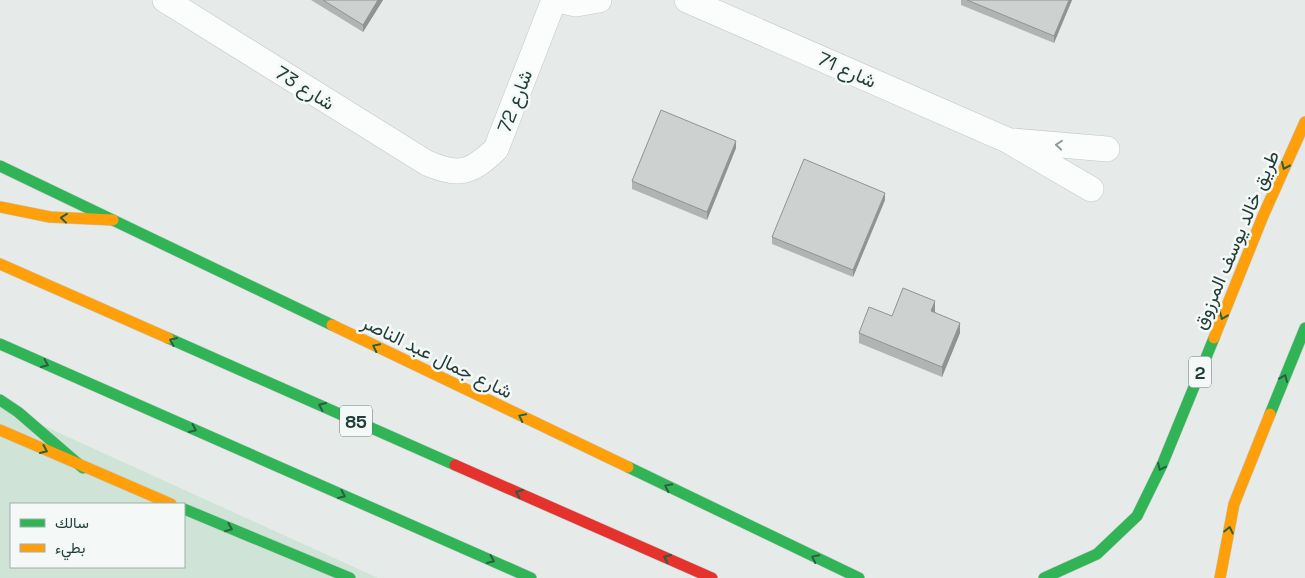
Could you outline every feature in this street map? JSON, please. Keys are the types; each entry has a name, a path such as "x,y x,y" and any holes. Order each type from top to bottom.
{"main road":[{"name":"طريق خالد يوسف المرزوق","path":"1044,578 1098,554 1137,516 1162,465 1264,216 1305,122"},
{"name":"شارع جمال عبد الناصر","path":"0,166 859,578"},
{"path":"0,207 50,217 113,220"},
{"name":"85","path":"0,264 712,578"},
{"path":"1220,578 1234,504 1305,328"},
{"path":"0,344 531,578"},
{"path":"0,400 18,412 83,468"},
{"path":"0,430 83,468 169,503"},
{"path":"185,510 350,578"}],"street":[{"name":"شارع 73","path":"165,0 427,163 447,172"},
{"name":"شارع 72","path":"447,172 465,171 481,164 496,149 554,0"},
{"path":"558,0 576,4 599,0"},
{"name":"شارع 71","path":"687,0 1007,140 1091,189"},
{"name":"شارع 71","path":"1007,140 1107,149"}],"green space":[{"path":"0,406 378,578 0,578"}],"building":[{"path":"323,0 378,0 363,25"},
{"path":"967,0 1069,0 1054,36"},
{"path":"661,110 736,141 707,212 632,181"},
{"path":"804,159 885,193 853,270 772,237"},
{"path":"903,288 935,301 931,311 960,323 942,367 859,333 869,307 892,316"}],"traffic: fast":[{"path":"0,166 332,325"},
{"path":"1270,414 1305,328"},
{"path":"168,338 455,465"},
{"path":"1044,578 1097,554 1137,516 1162,465 1214,338"},
{"path":"0,344 531,578"},
{"path":"0,400 18,412 83,468"},
{"path":"628,467 859,578"},
{"path":"185,509 350,578"}],"traffic: slow":[{"path":"1214,338 1263,216 1305,122"},
{"path":"0,207 50,217 113,220"},
{"path":"0,264 168,338"},
{"path":"332,325 628,467"},
{"path":"1220,578 1234,504 1270,414"},
{"path":"0,430 169,503"}],"traffic: jam":[{"path":"455,465 712,578"}]}
